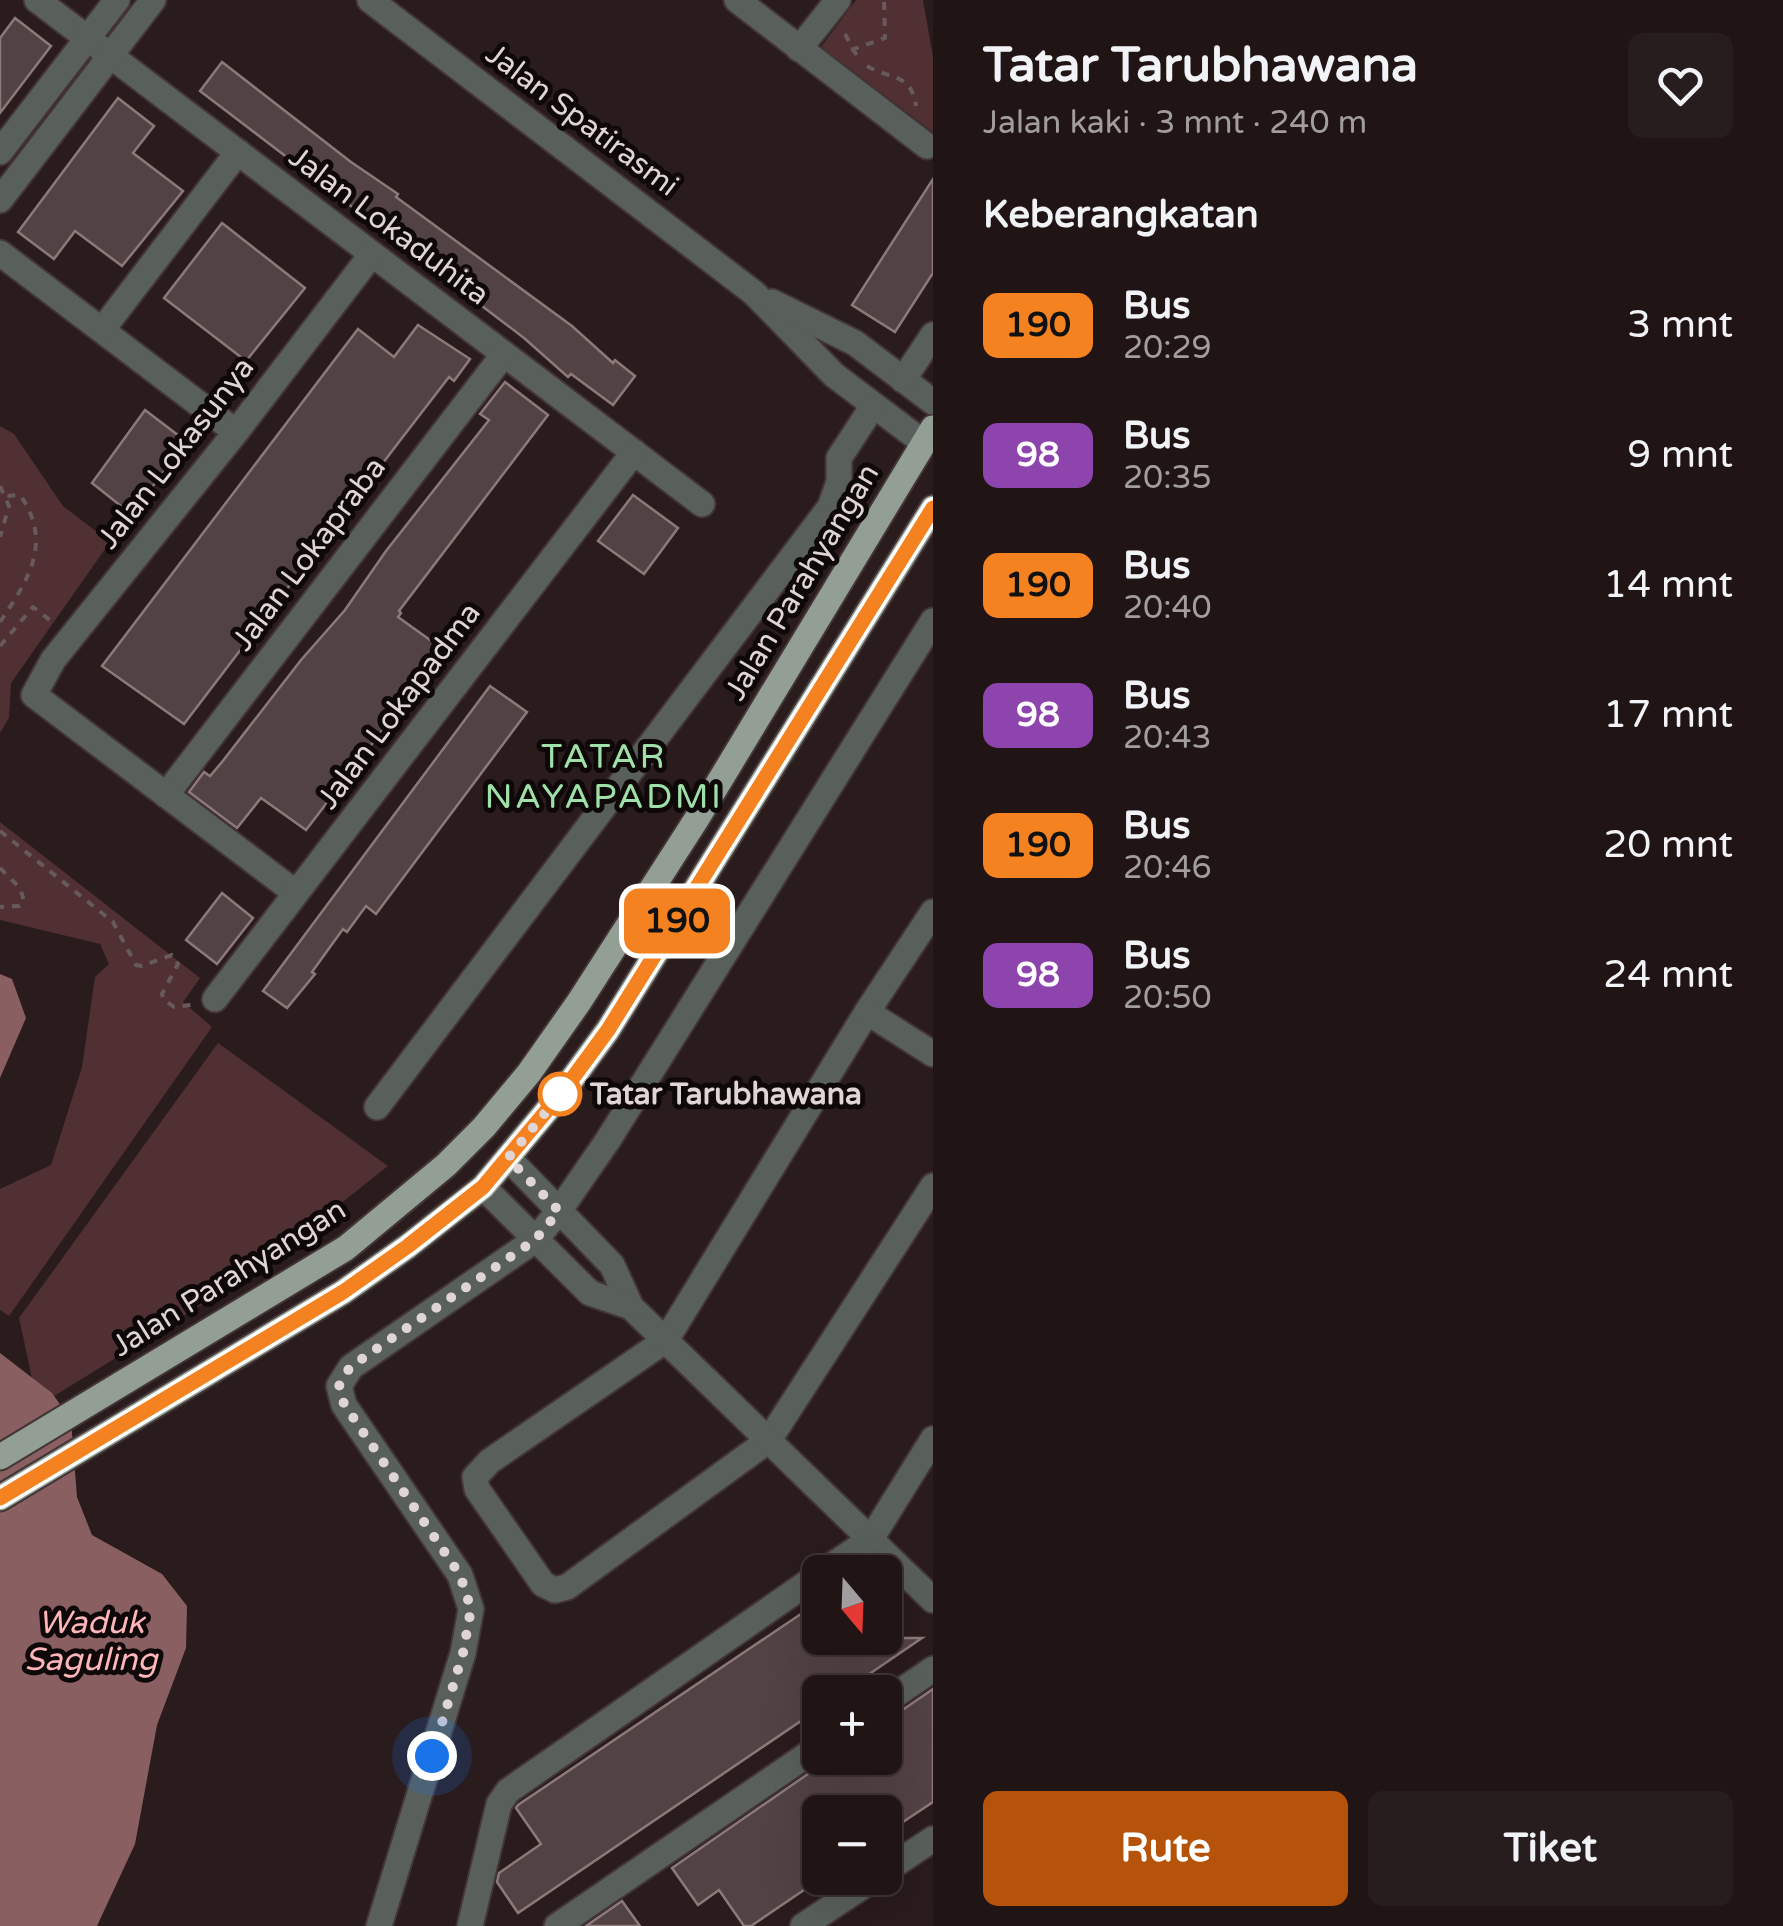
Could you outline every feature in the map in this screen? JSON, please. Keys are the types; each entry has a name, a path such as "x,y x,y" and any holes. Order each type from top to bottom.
{"main road":[{"name":"Jalan Parahyangan","path":"0,1457 346,1248 446,1165 484,1127 529,1073 579,1002 696,820 928,435"},
{"path":"0,1498 313,1310 396,1255 483,1187 608,1030 933,508"},
{"path":"696,820 728,839"}],"street":[{"name":"Jalan Lokaduhita","path":"37,0 702,504"},
{"path":"0,152 117,0"},
{"path":"0,200 154,0"},
{"name":"Jalan Spatirasmi","path":"370,0 754,292 834,374 872,406 928,435"},
{"path":"737,0 920,141"},
{"path":"799,48 838,0"},
{"path":"102,330 238,152"},
{"path":"0,253 236,432"},
{"name":"Jalan Lokasunya","path":"166,795 34,695 53,660 236,432 372,254"},
{"name":"Jalan Spatirasmi","path":"754,292 855,343 933,402"},
{"path":"903,380 933,335"},
{"name":"Jalan Lokapraba","path":"166,795 504,354"},
{"path":"377,1106 830,507 838,482 838,458 872,406"},
{"name":"Jalan Lokapadma","path":"215,999 634,452"},
{"path":"379,1926 463,1653 471,1609 460,1575 344,1404 339,1386 350,1367 535,1240 559,1211 608,1140 933,621"},
{"path":"166,795 296,894"},
{"path":"933,912 666,1340 490,1462 475,1477 477,1489 543,1584 555,1590 567,1587 768,1440 933,1186"},
{"path":"868,1012 933,1054"},
{"path":"508,1158 612,1265 631,1307 933,1600"},
{"path":"483,1187 590,1293 631,1307"},
{"path":"847,1555 871,1539 933,1440"},
{"path":"470,1926 499,1804 525,1776 802,1586"},
{"path":"902,1690 933,1669"},
{"path":"557,1926 802,1758"},
{"path":"902,1860 933,1839"},
{"path":"803,1926 850,1895"}],"path":[{"path":"838,0 852,50 861,62 878,73 898,76 909,86 916,100 920,141"},
{"path":"852,50 885,38 884,0"},
{"path":"0,486 9,514 0,537"},
{"path":"0,622 35,554 38,530 20,495 6,496"},
{"path":"0,646 33,607 51,620 36,644 53,660"},
{"path":"0,832 114,922 136,965 172,955 177,960 175,974 162,994 167,1005 178,1008 215,999"},
{"path":"0,868 20,888 24,901 19,906 0,907"}],"shaded area":[{"path":"856,0 923,0 933,57 933,132 821,47"},
{"path":"0,426 14,434 63,506 110,542 11,683 9,718 0,733"},
{"path":"0,822 200,978 183,1002 212,1027 9,1316 0,1310 0,1189 51,1165 82,1067 95,977 109,964 100,944 0,920"},
{"path":"218,1043 388,1166 253,1273 38,1406 19,1318"}],"water":[{"path":"0,974 12,979 26,1018 0,1078"},
{"name":"Waduk Saguling","path":"0,1353 52,1393 71,1420 77,1497 92,1535 162,1574 187,1606 186,1648 157,1725 135,1844 97,1926 0,1926"}],"building":[{"path":"15,18 51,46 0,113 0,38"},
{"path":"222,62 635,376 613,405 571,374 568,377 524,338 200,91"},
{"path":"118,98 154,126 133,153 183,191 122,266 75,231 54,259 18,232"},
{"path":"933,179 933,273 895,332 852,305"},
{"path":"222,223 305,288 246,361 164,298"},
{"path":"418,325 470,359 454,381 449,377 184,724 102,666 358,329 394,357"},
{"path":"505,382 548,415 399,611 398,617 444,650 306,830 261,798 237,828 189,792 204,772 210,776 222,762 345,610 489,420 480,414"},
{"path":"145,410 187,442 131,514 92,483"},
{"path":"633,495 678,528 644,574 598,541"},
{"path":"490,686 527,712 376,914 366,906 347,932 343,929 312,972 315,974 287,1008 263,991"},
{"path":"222,893 253,918 217,964 186,940"},
{"path":"802,1613 802,1655 897,1655 868,1675 802,1675 802,1720 518,1913 497,1882 499,1873 541,1844 516,1808"},
{"path":"902,1638 922,1638 902,1652"},
{"path":"933,1689 933,1802 902,1823 902,1795 802,1795 802,1891 751,1926 744,1926 719,1890 698,1905 672,1868 806,1775 902,1775 902,1710"},
{"path":"622,1901 640,1926 586,1926"}],"bus line":[{"name":"190","path":"0,1498 343,1292 483,1187 608,1030 933,508"}],"place":[{"name":"Tatar Tarubhawana","path":"560,1094"}],"district":[{"name":"TATAR NAYAPADMI","path":"604,777"}],"route":[{"path":"432,1756 463,1653 471,1609 460,1575 344,1404 339,1386 350,1367 535,1240 559,1211 508,1158 564,1090 560,1094"}]}
